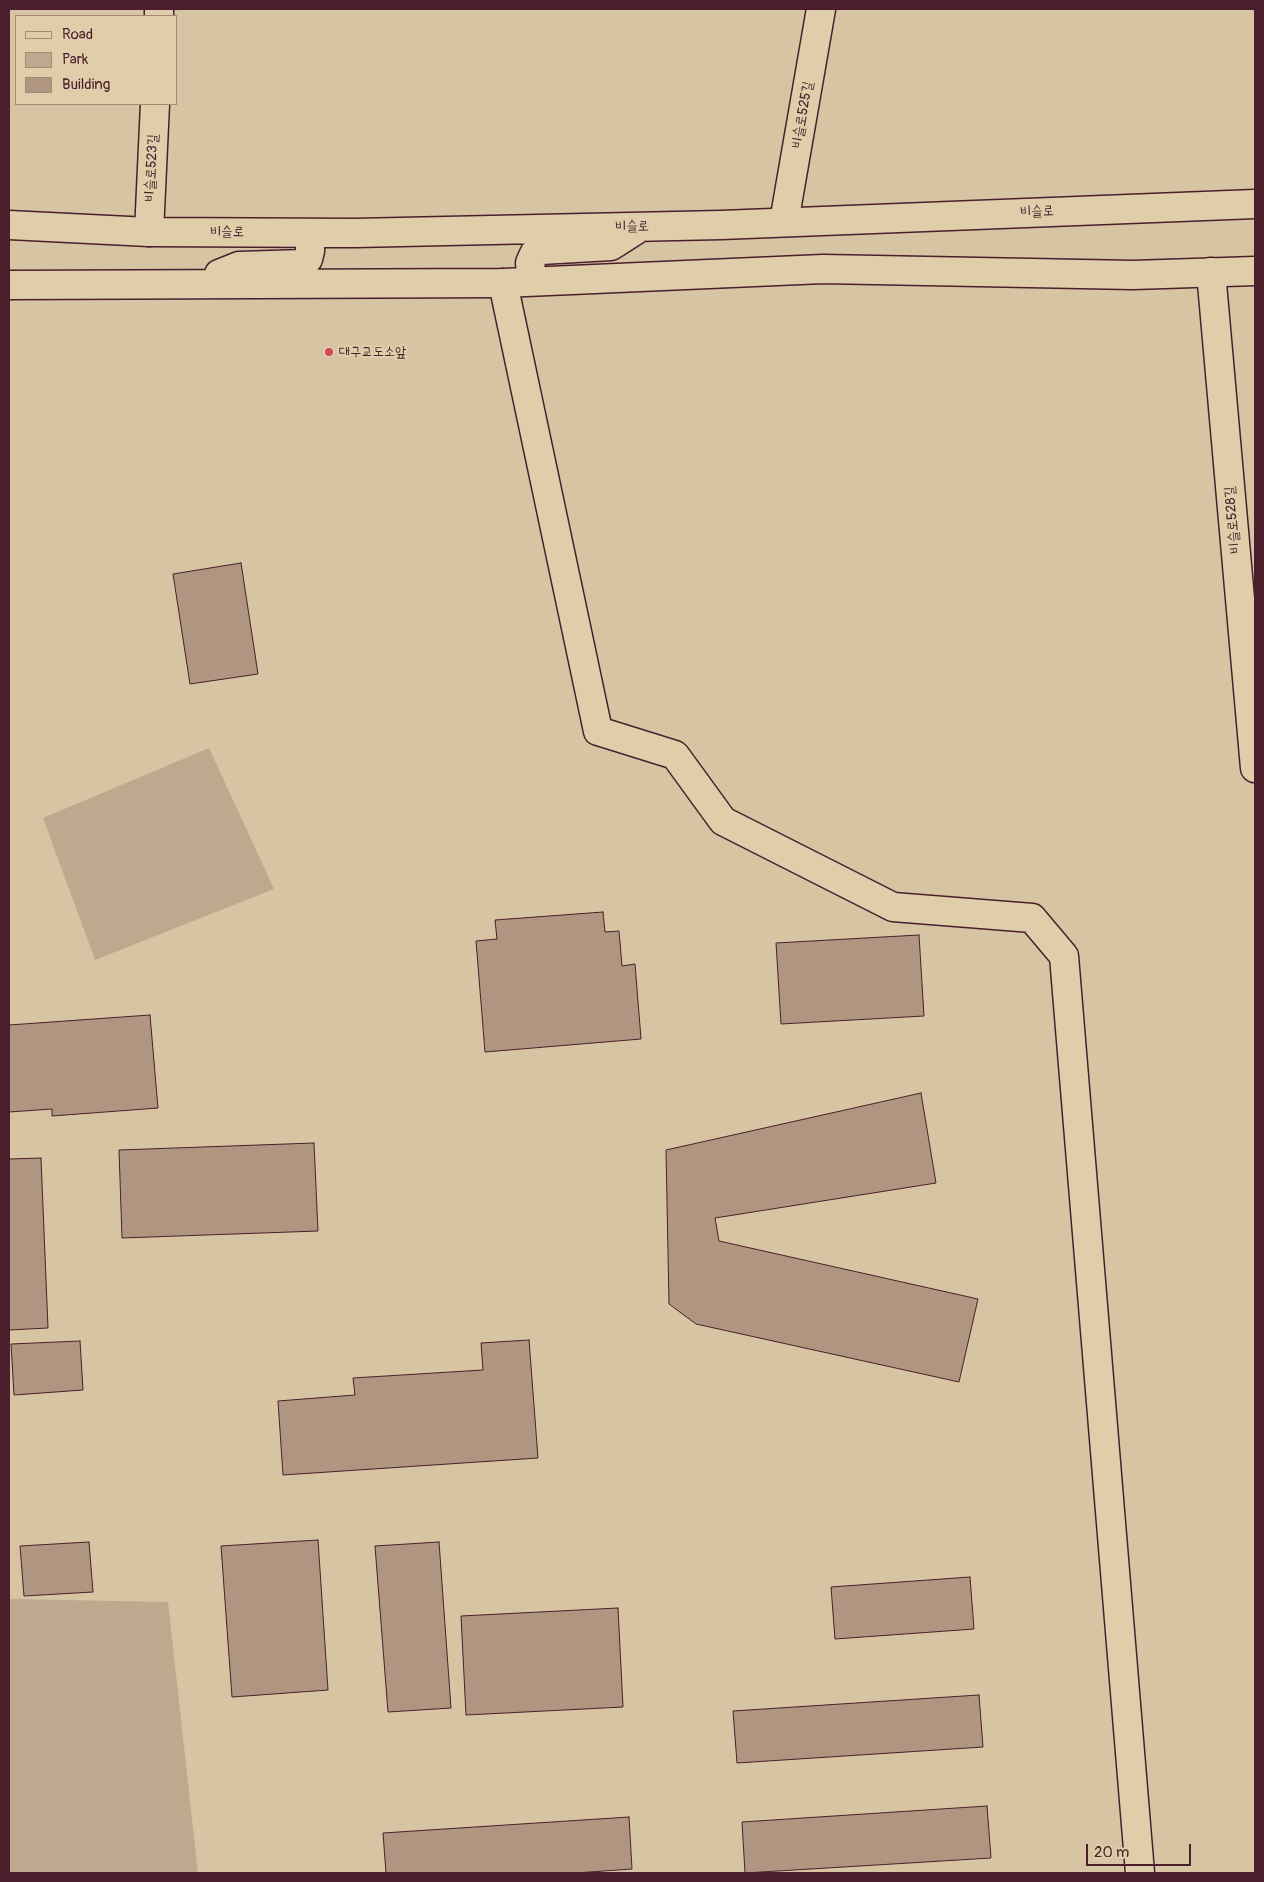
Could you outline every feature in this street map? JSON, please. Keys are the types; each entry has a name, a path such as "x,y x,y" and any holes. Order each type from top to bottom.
{"main road":[{"name":"비슬로525길","path":"784,222 821,9"},
{"name":"비슬로523길","path":"149,232 155,105"},
{"name":"비슬로","path":"9,225 149,232 310,233 784,222 1255,204"},
{"path":"532,281 530,263 534,254 541,250 611,246 642,226"},
{"path":"198,284 239,266 303,264 310,251 310,233"},
{"path":"9,285 503,283 823,269 1133,275 1255,271"},
{"name":"비슬로528길","path":"1211,272 1255,768"},
{"path":"503,283 598,732 675,755 724,821 894,907 1032,918 1064,956 1140,1873"}],"green space":[{"path":"209,748 274,889 95,960 43,818"},
{"path":"9,1599 168,1602 198,1873 9,1873"}],"building":[{"path":"241,563 258,674 190,684 173,574"},
{"path":"603,912 605,932 619,931 622,966 635,964 641,1039 485,1052 476,941 497,939 495,920"},
{"path":"919,935 924,1016 781,1024 776,943"},
{"path":"150,1015 158,1108 52,1116 52,1109 9,1112 9,1025"},
{"path":"921,1093 936,1183 715,1218 719,1241 978,1299 959,1382 696,1324 669,1304 666,1150"},
{"path":"314,1143 318,1231 122,1238 119,1150"},
{"path":"41,1158 48,1328 9,1330 9,1159"},
{"path":"529,1340 538,1458 283,1475 278,1401 355,1395 353,1378 483,1370 481,1343"},
{"path":"80,1341 83,1390 14,1395 11,1344"},
{"path":"318,1540 328,1690 232,1697 221,1546"},
{"path":"89,1542 93,1592 24,1596 20,1546"},
{"path":"439,1542 451,1708 388,1712 375,1546"},
{"path":"970,1577 974,1629 835,1639 831,1587"},
{"path":"618,1608 623,1707 466,1715 461,1616"},
{"path":"979,1695 983,1747 737,1763 733,1711"},
{"path":"987,1806 991,1858 745,1873 742,1822"},
{"path":"629,1817 632,1869 576,1873 386,1873 383,1833"}],"place":[{"name":"대구교도소앞","path":"329,352"}]}
